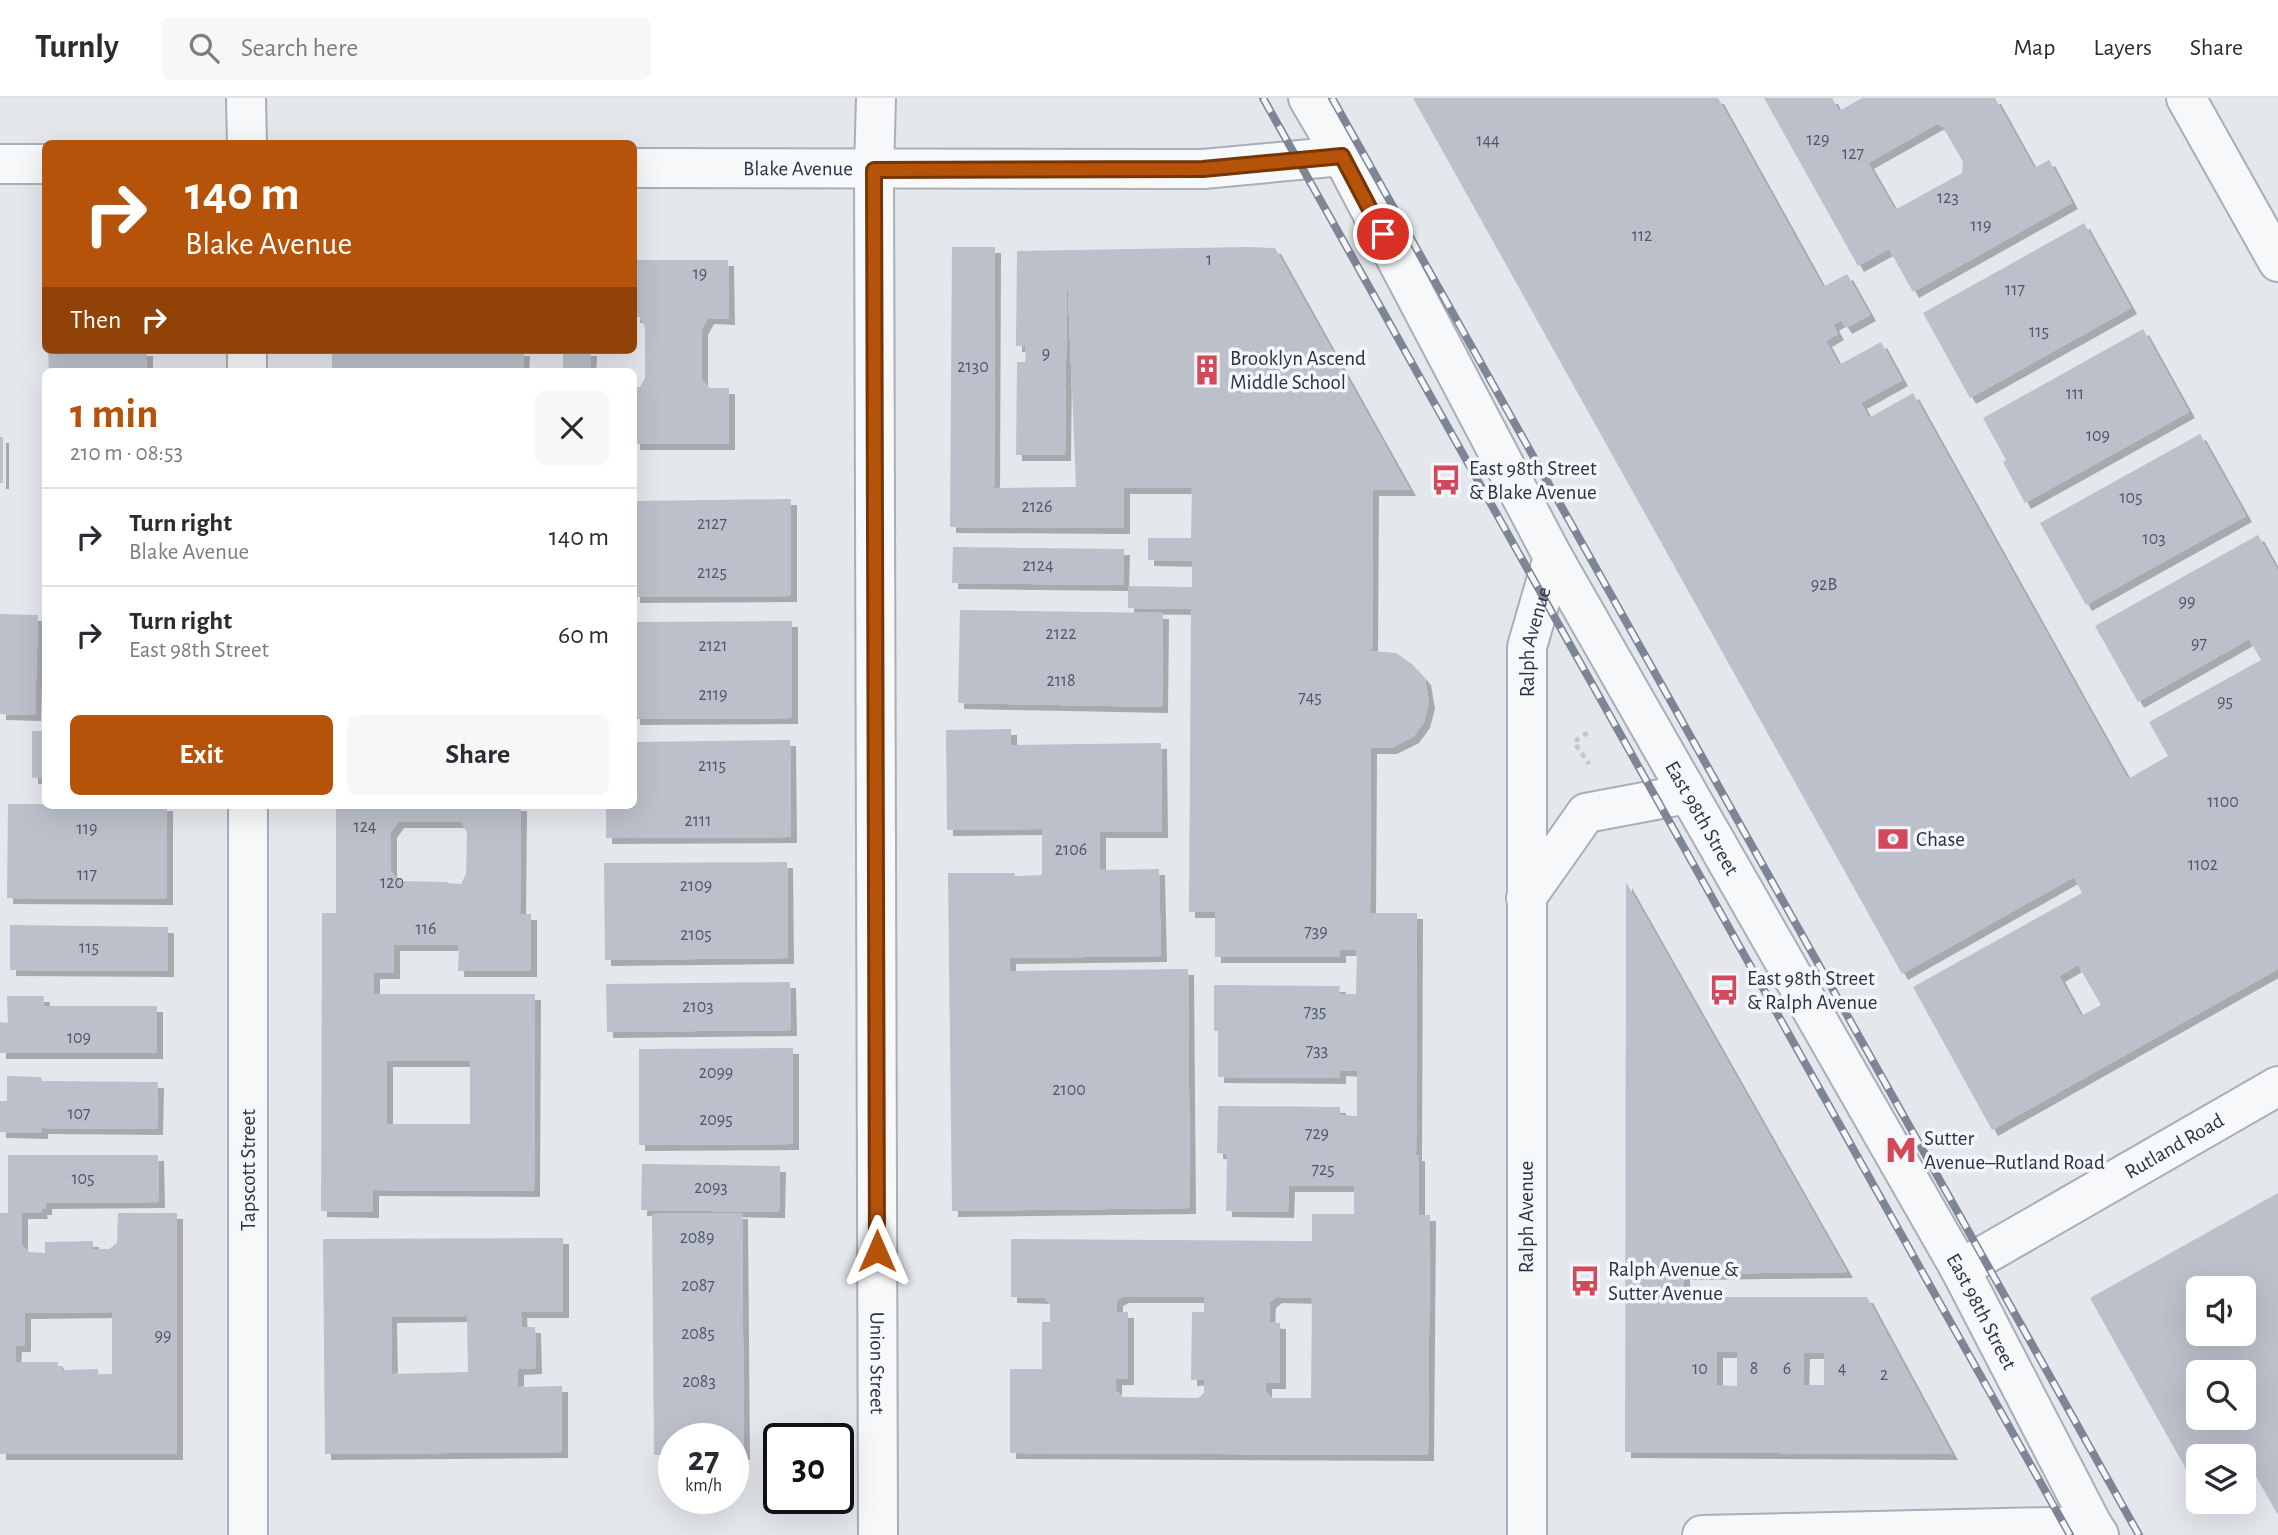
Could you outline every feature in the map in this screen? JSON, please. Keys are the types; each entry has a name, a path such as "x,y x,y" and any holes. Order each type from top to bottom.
{"street":[{"path":"246,98 247,140"},
{"name":"Union Street","path":"876,98 874,170 878,1535"},
{"name":"East 98th Street","path":"1308,98 1342,156 1553,557 1960,1269 2096,1530"},
{"path":"2186,98 2278,261"},
{"name":"Blake Avenue","path":"637,168 1203,169 1342,156"},
{"path":"0,164 42,164"},
{"name":"Ralph Avenue","path":"1527,1535 1527,648 1553,557"},
{"path":"1526,898 1586,813 1687,794"},
{"name":"Tapscott Street","path":"248,809 248,1535"},
{"name":"Rutland Road","path":"1960,1269 2278,1086"},
{"path":"1702,1535 2096,1530"}],"path":[{"path":"1574,742 1590,730"}],"building":[{"path":"1413,98 1718,98 1823,287 1847,274 1870,315 1846,328 1841,320 1833,325 1838,334 1826,341 1839,365 1881,342 1902,380 1861,403 1869,418 1913,393 2128,779 2168,756 2149,722 2261,660 2249,639 2138,702 2095,626 2258,535 2278,571 2278,969 1992,1130 1913,987 2082,893 2074,877 1902,974","holes":["2078,965 2101,1005 2081,1016 2059,976"]},
{"path":"1764,98 1832,98 1839,111 1862,98 1995,98 2034,168 2049,160 2072,203 1913,292 1889,249 1858,266","holes":["1937,124 1943,127 1963,162 1962,173 1895,210 1868,163"]},
{"path":"2084,223 2131,308 1970,398 1923,313"},
{"path":"952,247 995,247 994,488 1076,487 1067,267 1065,455 1016,455 1017,362 1025,362 1026,346 1016,346 1017,251 1275,248 1410,490 1373,490 1372,651 1396,653 1412,664 1425,679 1429,703 1424,722 1413,737 1391,748 1371,748 1370,913 1417,913 1416,1155 1419,1155 1419,1215 1430,1215 1428,1455 1010,1453 1010,1369 1042,1369 1042,1322 1050,1322 1050,1304 1045,1298 1011,1297 1011,1239 1312,1241 1312,1214 1354,1214 1354,1186 1289,1186 1288,1212 1226,1211 1227,1154 1217,1153 1218,1106 1340,1107 1340,1115 1357,1116 1357,1071 1340,1070 1340,1078 1218,1077 1214,985 1340,986 1339,994 1356,994 1357,950 1340,950 1340,957 1215,957 1215,912 1189,912 1191,609 1128,608 1128,586 1192,587 1192,561 1148,560 1148,538 1191,538 1192,488 1124,488 1124,528 950,527","holes":["1123,1297 1204,1297 1204,1312 1192,1312 1191,1380 1204,1379 1204,1393 1198,1398 1123,1397 1116,1391 1116,1379 1128,1379 1128,1312 1117,1312 1117,1300","1276,1297 1312,1298 1311,1398 1272,1398 1266,1392 1266,1383 1280,1383 1280,1323 1269,1322 1270,1302"]},
{"path":"637,260 728,260 729,319 708,318 702,329 702,380 710,388 729,388 729,444 637,444 637,387 640,387 645,378 645,328 640,317 637,317"},
{"path":"2143,329 2189,412 2025,503 1983,418"},
{"path":"48,354 147,354 147,368 49,368"},
{"path":"332,354 524,354 523,368 332,368"},
{"path":"563,354 591,354 590,368 563,368"},
{"path":"2200,434 2246,516 2086,605 2040,523"},
{"path":"0,437 3,437 3,483 0,483"},
{"path":"791,499 791,596 637,597 637,501"},
{"path":"953,547 1124,549 1123,585 952,583"},
{"path":"960,610 1163,613 1162,707 958,703"},
{"path":"0,614 38,615 35,715 0,714"},
{"path":"792,621 792,718 637,719 637,622"},
{"path":"1011,729 1011,745 1161,743 1162,832 1100,832 1100,870 1159,869 1161,956 1010,958 1010,971 1188,969 1190,1208 952,1211 948,873 1042,875 1042,829 947,830 946,730"},
{"path":"32,731 42,731 42,778 32,778"},
{"path":"790,740 791,837 606,838 606,809 637,809 637,742"},
{"path":"8,804 42,804 42,809 167,809 167,899 7,898"},
{"path":"336,809 521,809 520,914 531,914 531,971 458,971 459,945 394,945 394,973 374,973 374,994 535,994 534,1191 373,1190 373,1212 321,1211 322,913 336,913","holes":["398,822 461,822 467,832 466,874 461,884 398,881 391,871 391,832","387,1061 470,1061 470,1124 387,1124"]},
{"path":"787,862 788,958 605,960 604,863"},
{"path":"1626,882 1847,1272 1684,1274 1684,1297 1867,1297 1952,1454 1625,1452","holes":["1717,1352 1737,1352 1737,1386 1717,1385","1804,1353 1824,1353 1824,1385 1803,1385"]},
{"path":"10,925 168,927 168,971 10,970"},
{"path":"790,982 791,1030 607,1032 606,984"},
{"path":"7,996 44,996 43,1006 157,1006 157,1053 0,1053 0,1022 8,1023"},
{"path":"793,1048 793,1144 639,1145 639,1049"},
{"path":"7,1076 41,1077 42,1081 158,1082 157,1129 42,1128 42,1133 0,1132 0,1101 7,1101"},
{"path":"8,1155 158,1155 159,1202 46,1203 46,1209 41,1209 42,1213 22,1213 22,1245 29,1252 45,1253 45,1242 93,1241 93,1249 109,1249 117,1243 118,1213 177,1213 177,1454 0,1454 0,1213 8,1213","holes":["112,1312 112,1374 98,1374 98,1369 63,1370 63,1366 58,1366 58,1362 15,1362 16,1346 25,1346 25,1313"]},
{"path":"642,1164 780,1166 779,1212 641,1210"},
{"path":"2278,1193 2278,1515 2256,1476 2256,1444 2186,1444 2186,1469 2090,1298"},
{"path":"742,1213 744,1423 658,1423 658,1455 654,1455 652,1214"},
{"path":"563,1238 563,1312 521,1312 522,1327 535,1327 536,1368 518,1369 518,1387 562,1386 562,1452 325,1454 323,1239","holes":["467,1316 468,1372 392,1374 391,1317"]}],"railway":[{"path":"1263,98 2070,1535"},
{"path":"1332,98 2139,1535"}],"place":[{"name":"Brooklyn Ascend Middle School","path":"1207,370"},
{"name":"East 98th Street & Blake Avenue","path":"1446,480"},
{"name":"Chase","path":"1893,839"},
{"name":"East 98th Street & Ralph Avenue","path":"1724,990"},
{"name":"Sutter Avenue–Rutland Road","path":"1901,1150"},
{"name":"Ralph Avenue & Sutter Avenue","path":"1585,1281"}],"route":[{"path":"877,1251 874,170 1203,169 1342,156 1383,234"}]}
